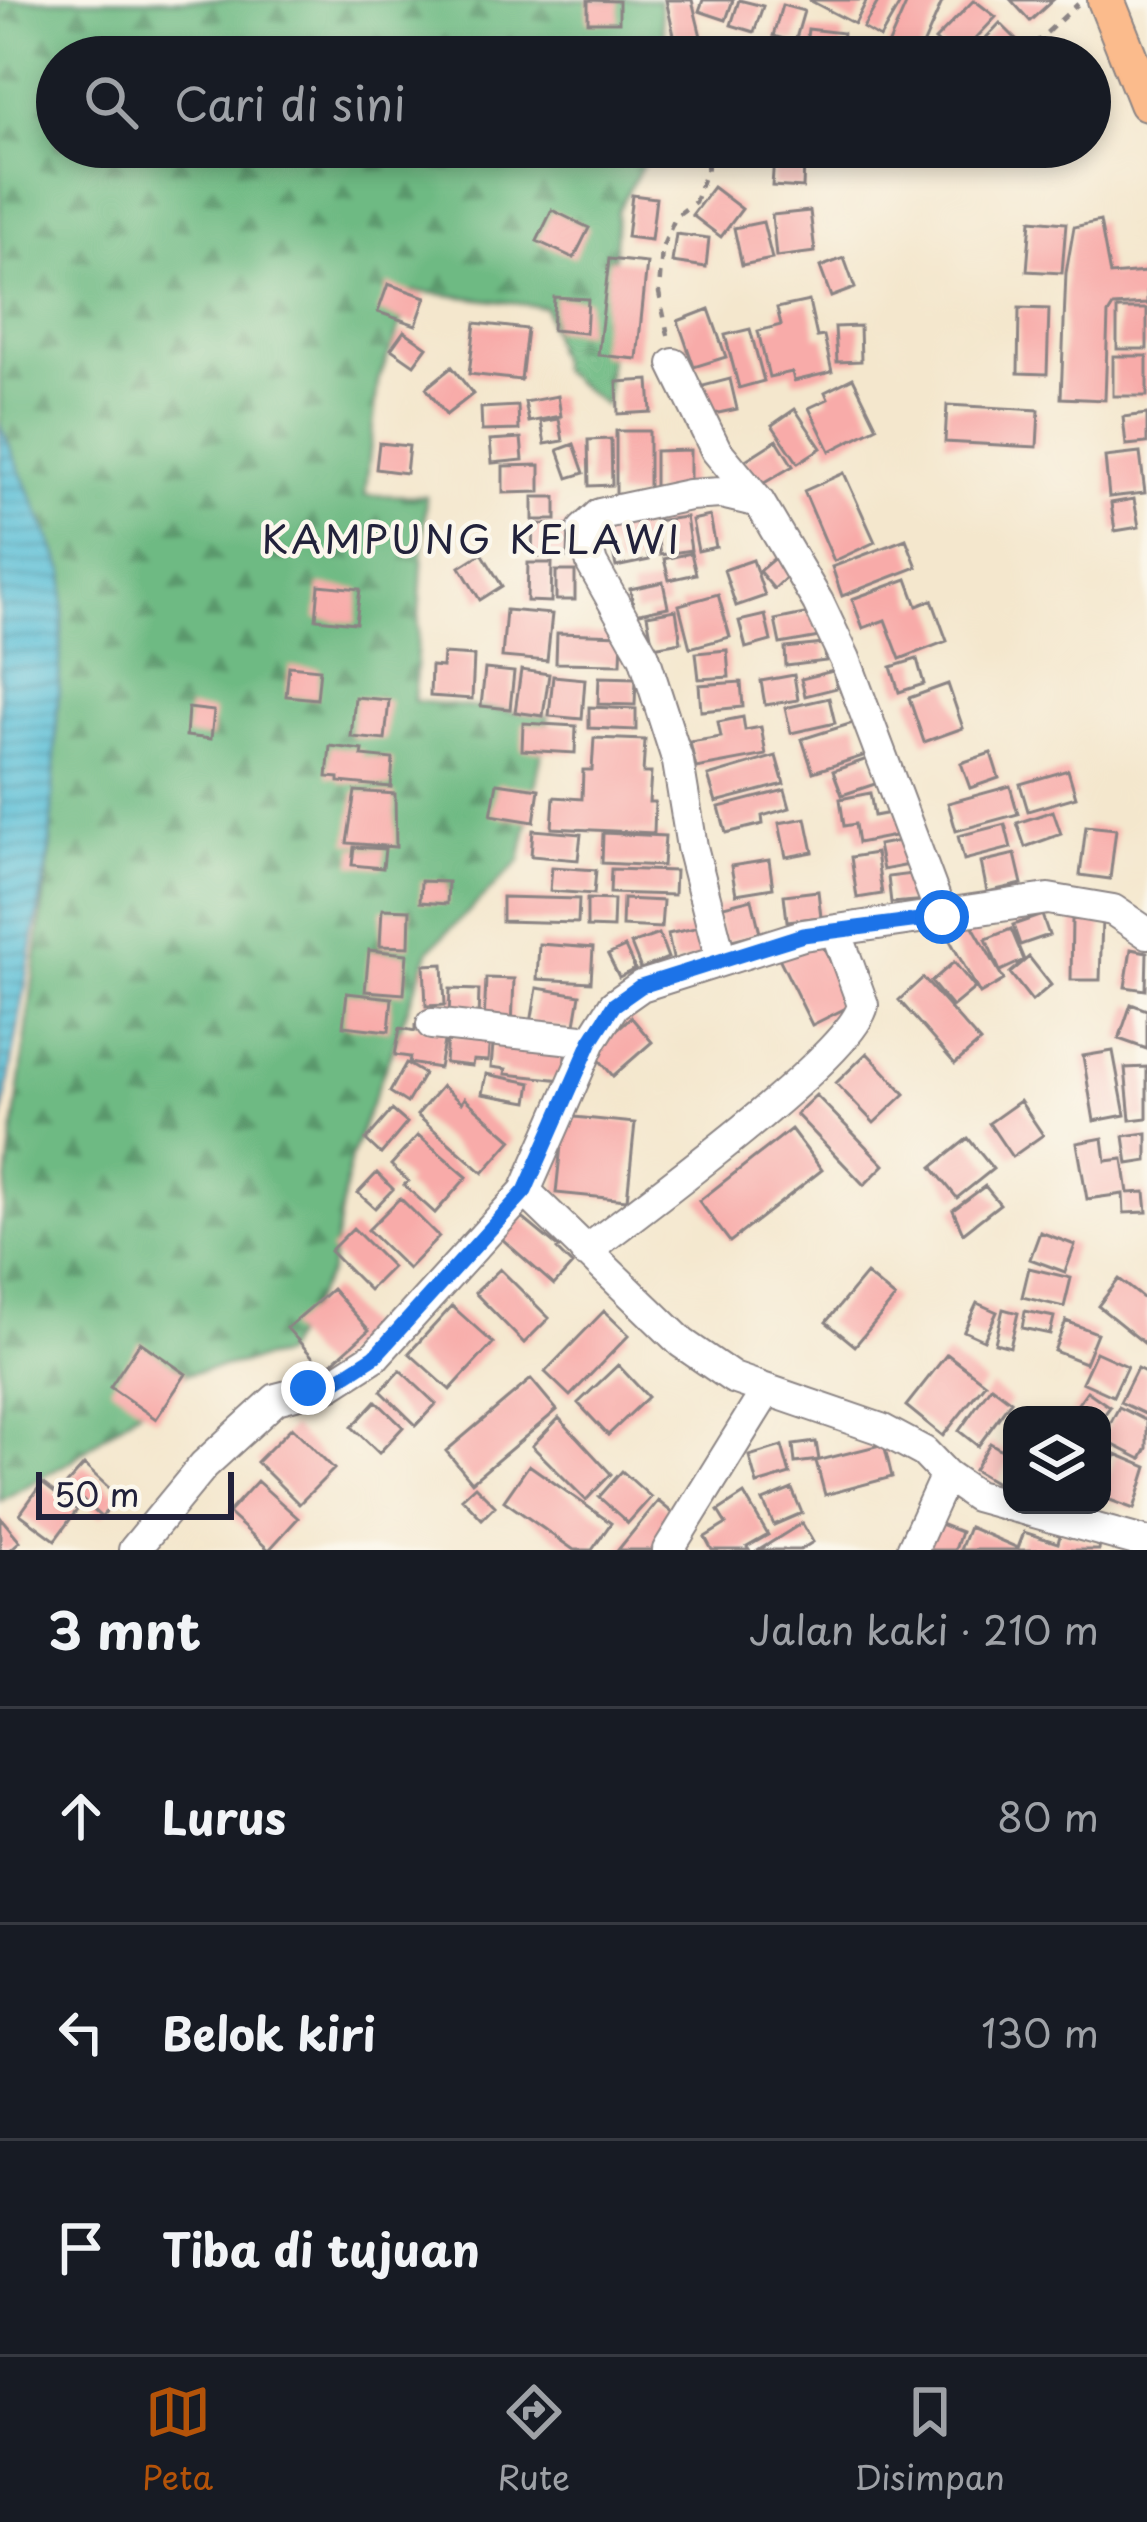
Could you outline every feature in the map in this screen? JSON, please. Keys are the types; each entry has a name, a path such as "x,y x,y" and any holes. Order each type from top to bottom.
{"main road":[{"path":"1106,0 1147,103"}],"street":[{"path":"674,364 716,450 759,502 818,602 942,917"},
{"path":"722,960 692,847 678,762 644,656 592,564 583,533 587,522 600,514 689,495 721,494 759,502"},
{"path":"134,1550 205,1466 276,1399 330,1385 375,1356 525,1191 591,1041 614,1005 641,986 803,935 1048,899 1113,910 1147,933"},
{"path":"585,1252 758,1115 851,1032 863,1005 836,931"},
{"path":"432,1024 591,1041"},
{"path":"525,1191 682,1343 733,1378 881,1429 924,1452 976,1496 1106,1541 1147,1544"},
{"path":"668,1550 767,1390"},
{"path":"912,1550 946,1475"}],"path":[{"path":"1044,36 1085,0"},
{"path":"674,364 659,293 662,248 676,216 694,202 706,168"}],"green space":[{"path":"0,0 659,0 664,36 36,36 36,168 641,168 617,211 606,406 560,371 545,307 414,291 378,381 365,495 426,496 414,701 549,716 520,861 430,949 350,1160 330,1272 282,1355 186,1374 71,1461 0,1501 0,1236 51,843 0,434"}],"water":[{"path":"0,424 65,573 50,847 0,1130"}],"building":[{"path":"588,0 619,1 619,22 588,22"},
{"path":"666,0 692,0 701,36 674,36"},
{"path":"703,0 733,0 726,20 699,11"},
{"path":"739,0 763,6 754,32 731,25"},
{"path":"809,0 867,0 855,24"},
{"path":"879,0 902,0 881,36 863,28"},
{"path":"908,0 943,0 927,36 892,36"},
{"path":"974,0 996,17 978,36 939,36"},
{"path":"1011,0 1053,0 1030,21"},
{"path":"782,5 804,11 797,36 773,36"},
{"path":"1000,23 1013,36 988,36"},
{"path":"808,29 843,33 843,36 807,36"},
{"path":"773,168 804,168 803,188 772,186"},
{"path":"713,187 742,209 721,237 692,215"},
{"path":"632,195 656,198 651,240 627,237"},
{"path":"552,210 589,228 574,258 537,241"},
{"path":"810,211 815,252 776,257 772,215"},
{"path":"1031,220 1066,223 1062,273 1027,271"},
{"path":"1100,221 1110,275 1147,272 1147,304 1113,306 1108,314 1105,400 1061,398 1066,273 1074,227"},
{"path":"763,222 772,259 742,265 734,228"},
{"path":"676,234 709,238 706,267 672,262"},
{"path":"844,258 855,288 831,297 820,267"},
{"path":"609,259 647,263 637,359 598,355"},
{"path":"388,284 426,297 416,325 378,312"},
{"path":"554,297 588,299 586,333 552,330"},
{"path":"809,301 832,372 794,381 792,372 769,377 758,331 781,325 777,308"},
{"path":"1019,308 1049,309 1047,374 1018,373"},
{"path":"709,309 726,357 694,367 678,321"},
{"path":"1117,309 1147,309 1147,349 1117,349"},
{"path":"475,323 527,329 521,380 469,374"},
{"path":"860,326 861,361 837,362 835,327"},
{"path":"750,329 764,381 739,388 725,335"},
{"path":"404,331 427,347 414,365 391,349"},
{"path":"1113,356 1147,356 1147,396 1113,396"},
{"path":"452,367 473,394 446,415 426,388"},
{"path":"853,378 877,427 830,451 809,408 828,399 825,392"},
{"path":"730,379 737,409 709,415 703,386"},
{"path":"649,380 651,412 618,414 617,382"},
{"path":"558,396 561,416 529,422 525,402"},
{"path":"947,405 1039,410 1037,447 945,442"},
{"path":"518,406 519,430 482,431 481,408"},
{"path":"795,409 821,448 798,463 772,425"},
{"path":"1147,414 1147,443 1126,445 1123,417"},
{"path":"559,419 563,441 545,444 541,422"},
{"path":"616,431 649,431 649,497 616,497"},
{"path":"521,438 523,460 492,463 490,440"},
{"path":"611,439 612,485 589,486 588,440"},
{"path":"777,440 793,466 759,486 744,461"},
{"path":"379,443 409,446 406,473 376,469"},
{"path":"574,444 584,473 568,478 558,450"},
{"path":"690,450 690,493 655,493 655,451"},
{"path":"1140,453 1145,493 1109,497 1105,457"},
{"path":"540,465 540,492 503,493 503,466"},
{"path":"844,473 875,542 834,561 804,491"},
{"path":"533,497 556,497 556,520 533,520"},
{"path":"1134,499 1139,527 1115,531 1111,503"},
{"path":"710,516 716,547 698,551 692,520"},
{"path":"686,517 691,550 660,555 655,521"},
{"path":"640,520 649,560 616,567 612,547 602,549 598,530"},
{"path":"533,524 569,525 568,557 532,556"},
{"path":"906,539 917,567 842,596 832,567"},
{"path":"482,553 502,586 480,600 460,567"},
{"path":"691,553 696,574 669,580 664,559"},
{"path":"777,556 792,572 774,589 759,571"},
{"path":"753,560 765,596 736,606 724,570"},
{"path":"528,563 552,563 551,602 527,601"},
{"path":"556,571 575,571 575,600 556,600"},
{"path":"907,579 917,606 932,600 947,641 900,659 885,620 863,628 852,599"},
{"path":"663,582 668,607 635,614 630,589"},
{"path":"319,585 360,589 356,623 316,619"},
{"path":"718,594 730,637 690,648 679,605"},
{"path":"506,610 552,614 547,661 502,657"},
{"path":"676,610 681,642 653,647 647,615"},
{"path":"814,612 819,637 780,644 775,620"},
{"path":"765,615 771,641 746,648 739,621"},
{"path":"557,633 622,635 621,664 556,663"},
{"path":"824,644 826,661 786,666 785,648"},
{"path":"727,650 729,677 699,679 696,653"},
{"path":"443,654 474,656 472,699 430,696 431,666 442,667"},
{"path":"917,659 924,684 899,692 891,667"},
{"path":"289,666 320,669 317,699 286,696"},
{"path":"485,669 514,672 510,709 481,706"},
{"path":"521,670 549,674 543,716 515,712"},
{"path":"833,671 837,688 805,696 801,679"},
{"path":"794,675 798,700 765,705 761,681"},
{"path":"553,676 585,679 582,719 549,716"},
{"path":"599,677 636,678 635,705 598,704"},
{"path":"741,682 743,707 701,711 699,685"},
{"path":"948,684 963,728 924,742 909,698"},
{"path":"355,697 389,700 385,740 351,737"},
{"path":"829,698 835,723 791,733 785,708"},
{"path":"589,707 636,709 636,730 589,728"},
{"path":"188,708 214,711 211,739 186,736"},
{"path":"743,717 745,730 761,727 766,755 696,768 690,742 721,737 718,722"},
{"path":"856,722 866,755 813,772 802,739"},
{"path":"523,723 576,726 575,753 522,750"},
{"path":"594,738 645,740 643,773 651,773 654,833 552,828 554,797 582,799 583,770 592,770"},
{"path":"330,746 393,759 391,787 327,777"},
{"path":"991,753 999,778 970,788 961,763"},
{"path":"776,756 784,784 716,802 708,776"},
{"path":"870,758 878,783 842,795 833,771"},
{"path":"1068,770 1076,797 1028,811 1020,784"},
{"path":"497,783 539,789 534,822 491,815"},
{"path":"1010,786 1018,814 956,831 948,803"},
{"path":"785,790 790,808 762,816 763,824 726,833 719,807"},
{"path":"355,791 395,794 396,847 347,843"},
{"path":"870,793 874,816 901,811 905,834 858,843 855,824 844,826 840,799"},
{"path":"1053,811 1061,834 1025,847 1017,823"},
{"path":"806,818 813,852 786,857 779,823"},
{"path":"1005,824 1011,848 964,860 958,836"},
{"path":"1086,826 1116,829 1110,879 1080,875"},
{"path":"533,830 581,834 578,860 531,856"},
{"path":"603,833 665,836 663,866 602,863"},
{"path":"910,839 914,864 883,870 878,845"},
{"path":"354,847 385,849 383,868 352,865"},
{"path":"876,853 882,894 857,898 851,857"},
{"path":"1015,854 1022,884 987,892 981,862"},
{"path":"769,860 773,888 736,894 731,866"},
{"path":"552,867 596,870 594,894 550,891"},
{"path":"611,869 675,871 674,895 610,893"},
{"path":"921,873 928,900 891,903 888,877"},
{"path":"421,881 448,882 447,904 420,902"},
{"path":"818,891 821,917 787,921 784,895"},
{"path":"502,897 579,899 578,923 502,921"},
{"path":"587,899 614,900 613,928 587,927"},
{"path":"623,899 663,901 661,928 622,926"},
{"path":"752,899 760,933 724,942 715,908"},
{"path":"382,909 410,910 409,947 380,946"},
{"path":"1042,915 1049,935 1020,945 1013,925"},
{"path":"1072,919 1102,920 1100,980 1071,980"},
{"path":"971,923 1004,980 980,994 948,937"},
{"path":"699,927 705,957 674,963 668,934"},
{"path":"1011,929 1024,960 1000,971 986,939"},
{"path":"659,934 668,958 641,969 631,944"},
{"path":"818,936 852,1005 812,1025 778,956"},
{"path":"539,944 593,948 591,982 537,979"},
{"path":"625,947 635,969 619,977 608,955"},
{"path":"1131,949 1147,952 1146,990 1125,987"},
{"path":"369,950 407,954 404,994 365,991"},
{"path":"1029,957 1051,985 1032,1001 1010,973"},
{"path":"954,962 975,988 952,1007 931,982"},
{"path":"443,964 445,1005 426,1006 424,965"},
{"path":"486,978 514,979 512,1026 484,1025"},
{"path":"923,978 980,1042 955,1064 899,1000"},
{"path":"537,988 580,995 574,1030 531,1023"},
{"path":"450,989 479,990 478,1019 449,1018"},
{"path":"347,993 392,998 389,1031 343,1026"},
{"path":"1131,1004 1147,1010 1147,1049 1119,1039"},
{"path":"631,1017 652,1042 613,1076 592,1051"},
{"path":"415,1025 446,1031 439,1068 409,1063 410,1057 395,1055 400,1028 415,1031"},
{"path":"490,1035 488,1061 473,1060 472,1066 445,1063 447,1036"},
{"path":"566,1044 563,1080 505,1074 506,1069 491,1067 493,1045"},
{"path":"1113,1051 1125,1115 1094,1121 1083,1056"},
{"path":"867,1053 905,1094 874,1123 836,1083"},
{"path":"406,1063 424,1074 407,1103 390,1092"},
{"path":"1147,1067 1147,1118 1130,1120 1125,1068"},
{"path":"486,1074 531,1083 528,1102 482,1094"},
{"path":"442,1086 461,1103 464,1098 512,1140 483,1173 417,1115"},
{"path":"816,1095 884,1165 864,1185 796,1114"},
{"path":"1020,1101 1043,1135 1012,1157 989,1123"},
{"path":"392,1110 407,1123 381,1154 366,1140"},
{"path":"564,1116 635,1123 627,1200 556,1193"},
{"path":"791,1129 822,1170 730,1242 699,1201"},
{"path":"1147,1133 1147,1161 1128,1164 1124,1136"},
{"path":"418,1135 467,1177 435,1213 404,1185 408,1181 391,1165"},
{"path":"968,1138 993,1169 957,1198 932,1167"},
{"path":"1103,1138 1106,1161 1123,1159 1128,1193 1145,1192 1147,1212 1124,1213 1123,1194 1087,1199 1077,1143"},
{"path":"377,1173 393,1189 375,1208 358,1193"},
{"path":"985,1186 1000,1204 963,1233 953,1210"},
{"path":"400,1198 439,1237 408,1269 368,1230"},
{"path":"520,1216 572,1265 554,1285 501,1238"},
{"path":"353,1228 392,1267 369,1290 330,1251"},
{"path":"1040,1232 1075,1245 1065,1272 1030,1259"},
{"path":"1029,1268 1071,1278 1064,1307 1022,1297"},
{"path":"500,1269 549,1318 524,1343 475,1293"},
{"path":"866,1274 895,1298 855,1346 826,1322"},
{"path":"1119,1279 1147,1301 1144,1343 1098,1306"},
{"path":"332,1289 369,1330 324,1370 287,1328"},
{"path":"977,1303 997,1312 984,1340 964,1331"},
{"path":"452,1306 493,1343 450,1390 409,1353"},
{"path":"1003,1309 1018,1313 1010,1347 995,1343"},
{"path":"604,1311 629,1335 570,1396 545,1372"},
{"path":"1025,1311 1054,1317 1050,1334 1022,1328"},
{"path":"1066,1321 1097,1333 1085,1363 1054,1351"},
{"path":"140,1342 186,1374 156,1419 110,1387"},
{"path":"1096,1352 1127,1366 1113,1396 1082,1382"},
{"path":"947,1354 985,1383 943,1436 906,1406"},
{"path":"618,1365 648,1397 608,1435 578,1403"},
{"path":"1137,1368 1147,1373 1147,1415 1120,1402"},
{"path":"400,1370 436,1404 416,1425 381,1391"},
{"path":"531,1379 557,1410 472,1482 446,1451"},
{"path":"991,1386 1011,1401 978,1446 959,1431"},
{"path":"1087,1391 1109,1406 1076,1406"},
{"path":"376,1401 403,1427 379,1453 352,1427"},
{"path":"1119,1407 1147,1421 1147,1448 1141,1459 1111,1444 1111,1422"},
{"path":"559,1418 611,1474 586,1500 532,1446"},
{"path":"292,1427 334,1469 299,1504 257,1462"},
{"path":"816,1442 819,1460 795,1463 793,1445"},
{"path":"990,1443 1003,1451 998,1484 974,1470"},
{"path":"884,1444 892,1477 825,1495 816,1461"},
{"path":"782,1446 790,1474 757,1484 749,1456"},
{"path":"1116,1454 1147,1467 1134,1509 1111,1500"},
{"path":"84,1465 119,1497 101,1517 66,1485"},
{"path":"529,1465 611,1523 592,1550 574,1550 504,1501"},
{"path":"622,1471 651,1497 628,1523 599,1497"},
{"path":"257,1481 298,1518 269,1550 228,1513"},
{"path":"42,1483 77,1510 55,1540 20,1514"},
{"path":"475,1486 495,1506 482,1519 462,1498"},
{"path":"792,1489 802,1513 774,1525 763,1501"},
{"path":"744,1494 768,1535 749,1550 712,1550 705,1537 726,1524 718,1511"},
{"path":"658,1501 680,1519 655,1550 618,1550"},
{"path":"0,1517 20,1541 10,1550 0,1550"},
{"path":"935,1522 961,1532 955,1550 925,1550"},
{"path":"802,1523 813,1542 800,1550 759,1550"},
{"path":"969,1527 1018,1548 1024,1532 1058,1543 1061,1532 1100,1545 1099,1550 960,1550"}],"district":[{"name":"KAMPUNG KELAWI","path":"472,537"}],"route":[{"path":"308,1388 330,1385 375,1356 525,1191 591,1041 625,996 641,986 803,935 942,917"}]}
